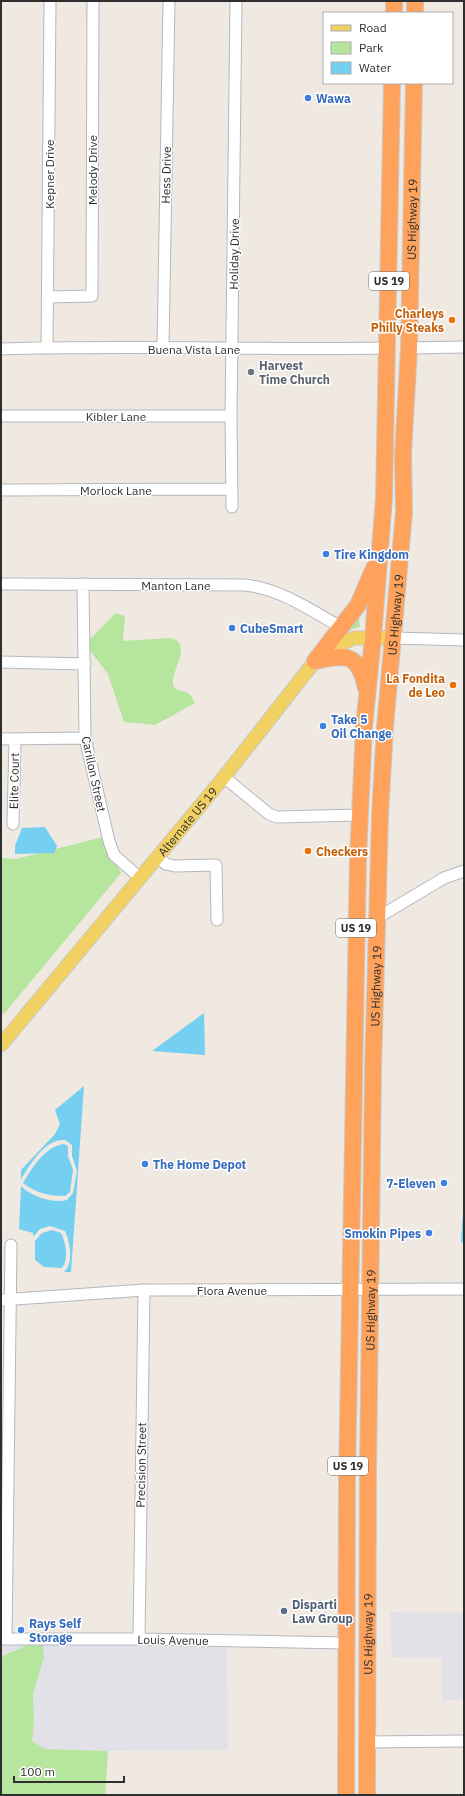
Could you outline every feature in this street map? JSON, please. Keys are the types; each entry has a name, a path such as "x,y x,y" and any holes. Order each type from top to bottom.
{"highway":[{"path":"394,1 394,12"},
{"path":"415,12 416,1"},
{"name":"US Highway 19","path":"346,1795 347,1480 359,815 380,554 386,450 392,84"},
{"name":"US Highway 19","path":"367,1795 367,1641 371,1289 378,918 382,774 404,512 402,454 409,348 414,84"},
{"path":"388,348 397,362 398,369 398,411 402,454"},
{"path":"316,661 360,600 380,554"},
{"path":"316,661 338,656 354,661 362,673 368,694"},
{"path":"361,787 366,828 364,904 367,912 371,916 378,918"},
{"path":"356,945 363,946 368,954 368,1000 376,1021"},
{"path":"347,1480 354,1487 358,1496 358,1512 368,1533"},
{"path":"346,1574 354,1593 355,1621 358,1630 367,1641"},
{"path":"346,1643 352,1648 356,1658 358,1719 367,1742"}],"main road":[{"name":"Alternate US 19","path":"1,1045 224,777 316,661 336,646 347,640 354,638 394,638"}],"street":[{"name":"Kepner Drive","path":"47,348 50,1"},
{"name":"Melody Drive","path":"48,297 92,296 93,1"},
{"name":"Hess Drive","path":"163,348 169,1"},
{"name":"Holiday Drive","path":"232,507 231,416 236,1"},
{"name":"Buena Vista Lane","path":"1,349 388,348"},
{"path":"409,348 464,348"},
{"name":"Kibler Lane","path":"1,416 231,416"},
{"name":"Morlock Lane","path":"1,490 232,489"},
{"name":"Manton Lane","path":"1,584 245,585 259,587 278,593 341,627"},
{"name":"Carillon Street","path":"83,584 85,738 109,841 114,855 140,878"},
{"path":"394,638 464,640"},
{"path":"1,662 85,664"},
{"path":"1,739 85,738"},
{"name":"Elite Court","path":"13,824 15,739"},
{"path":"224,777 269,814 277,817 359,815"},
{"path":"158,857 166,864 173,865 216,865 217,920"},
{"path":"378,918 444,878 464,871"},
{"path":"4,1639 5,1300 11,1244"},
{"name":"Flora Avenue","path":"5,1300 144,1290 464,1289"},
{"name":"Precision Street","path":"139,1639 144,1290"},
{"name":"Louis Avenue","path":"4,1639 139,1639 346,1643"},
{"path":"367,1742 464,1741"}],"shaded area":[{"path":"390,1612 464,1613 464,1700 442,1700 441,1658 392,1657"},
{"path":"139,1643 227,1645 228,1750 108,1751 44,1749 32,1741 34,1720 33,1694 40,1672 27,1644 20,1650 8,1652 1,1658 1,1644"}],"green space":[{"path":"116,613 125,616 123,641 170,638 177,641 180,645 181,651 173,678 173,684 177,690 188,693 195,703 155,725 124,722 108,674 85,644"},
{"path":"362,613 359,618 360,627 349,630"},
{"path":"103,837 121,873 4,1014 1,1011 1,858 16,859"},
{"path":"27,1644 43,1645 44,1657 33,1694 34,1720 32,1741 45,1749 108,1751 105,1795 1,1795 1,1658"}],"water":[{"path":"45,827 57,846 54,853 15,854 15,846 22,828"},
{"path":"204,1013 205,1055 152,1051"},
{"path":"84,1086 71,1272 64,1272 70,1258 70,1246 65,1231 50,1226 40,1229 33,1237 33,1233 19,1229 21,1186 30,1193 42,1198 55,1201 67,1200 73,1193 77,1171 72,1156 72,1145 65,1140 57,1141 44,1148 21,1179 21,1170 55,1134 60,1124 55,1110"},
{"path":"64,1144 68,1146 68,1156 73,1170 70,1192 65,1196 48,1195 38,1192 23,1183 35,1164 45,1153"},
{"path":"464,1195 464,1243 461,1242"},
{"path":"52,1230 61,1233 64,1241 66,1260 62,1268 44,1267 35,1260 35,1241 42,1233"}],"place":[{"name":"Wawa","path":"308,98"},
{"name":"Charleys Philly Steaks","path":"452,320"},
{"name":"Harvest Time Church","path":"251,372"},
{"name":"Tire Kingdom","path":"326,554"},
{"name":"CubeSmart","path":"232,628"},
{"name":"La Fondita de Leo","path":"453,685"},
{"name":"Take 5 Oil Change","path":"323,726"},
{"name":"Checkers","path":"308,851"},
{"name":"The Home Depot","path":"145,1164"},
{"name":"7-Eleven","path":"444,1183"},
{"name":"Smokin Pipes","path":"429,1233"},
{"name":"Disparti Law Group","path":"284,1611"},
{"name":"Rays Self Storage","path":"21,1630"}]}
